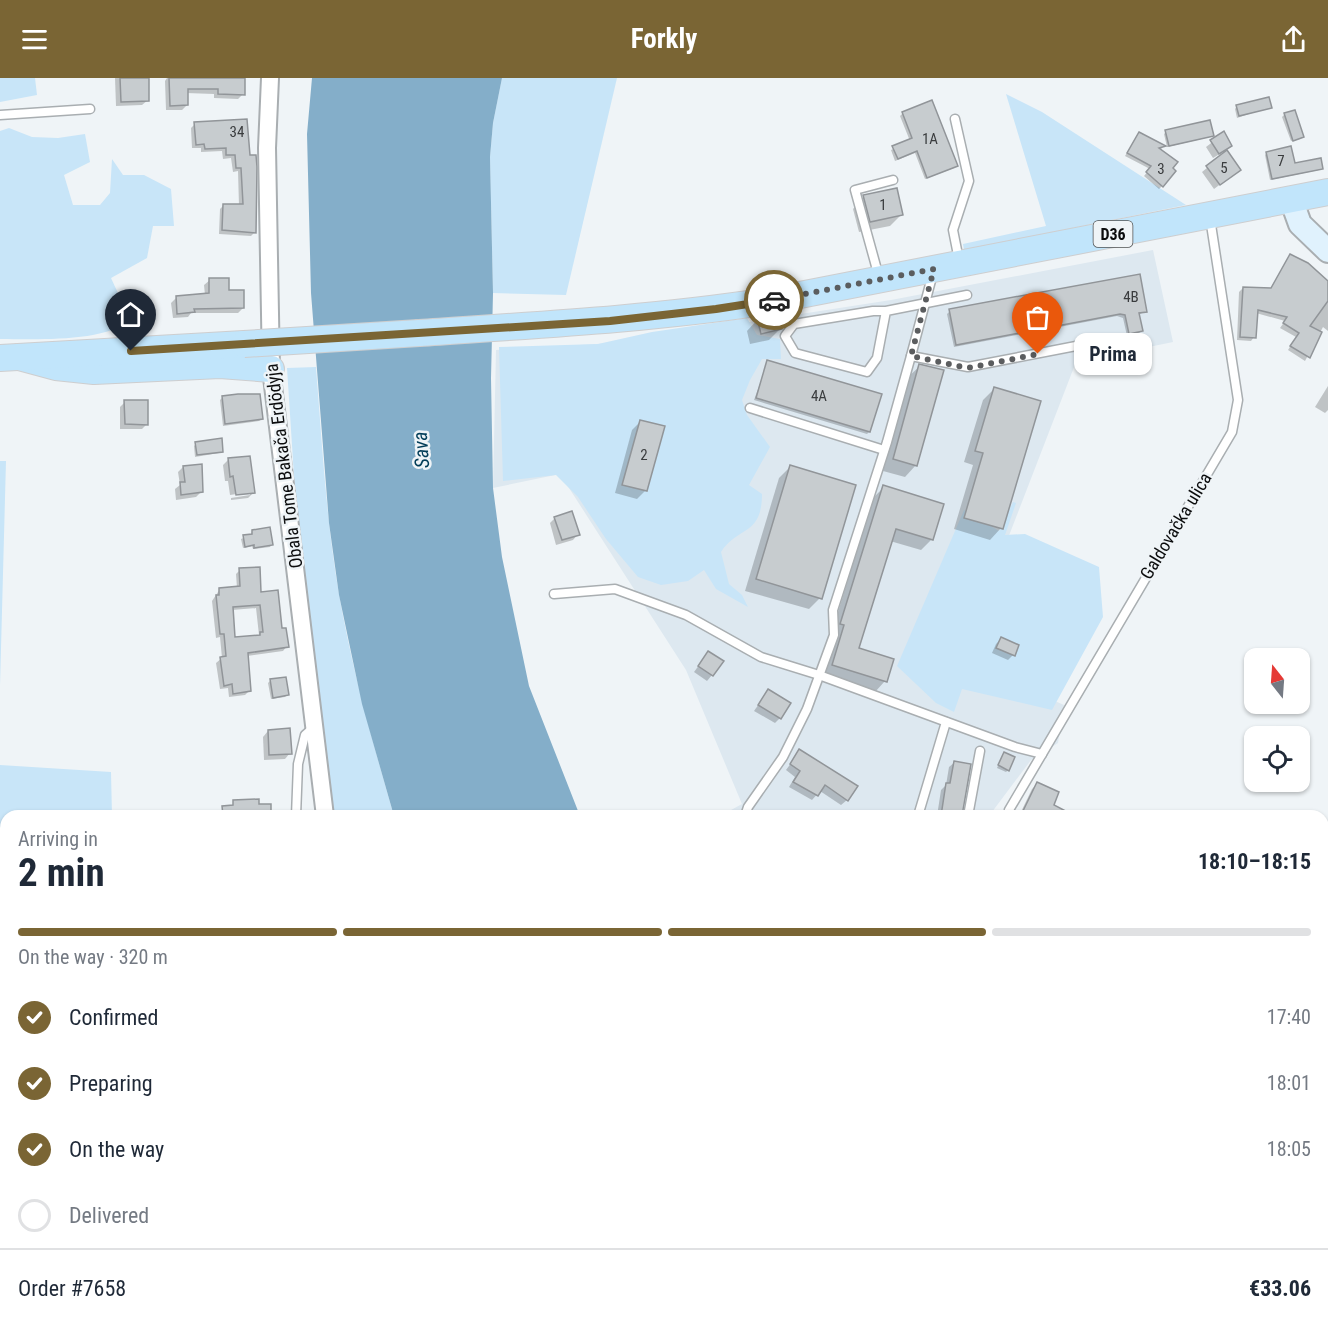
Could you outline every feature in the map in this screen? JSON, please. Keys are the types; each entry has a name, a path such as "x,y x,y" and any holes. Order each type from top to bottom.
{"main road":[{"path":"1313,197 1300,224 1328,251"},
{"name":"D36","path":"9,358 610,321 716,309 880,280 1209,214 1313,197"},
{"path":"9,358 56,367 93,370 120,371 220,365 271,369"}],"street":[{"name":"Obala Tome Bakača Erdödyja","path":"270,78 267,148 271,369 324,810"}],"lane":[{"path":"0,115 90,109"},
{"path":"955,119 969,180 953,230 959,264"},
{"path":"880,280 855,190 893,180"},
{"name":"Galdovačka ulica","path":"1009,810 1232,432 1238,400 1209,214"},
{"path":"747,810 783,757 807,709 834,635 833,610 884,450 934,269"},
{"path":"886,311 877,358 867,372 795,353 785,336 794,324 873,311 886,311 967,295"},
{"path":"911,356 968,368 1107,340"},
{"path":"750,408 884,450"},
{"path":"554,594 615,589 686,615 761,657 819,675 1015,747 1042,754"},
{"path":"920,810 946,722"},
{"path":"296,810 298,764 305,735 313,728"},
{"path":"969,810 980,751"}],"shaded area":[{"path":"0,78 35,78 37,95 0,102"},
{"path":"502,78 617,78 566,295 493,293 490,157 493,123"},
{"path":"1006,94 1042,112 1186,205 964,250 963,244 1046,226"},
{"path":"9,128 32,137 58,138 85,134 90,162 64,175 73,205 100,205 110,193 112,159 123,175 144,175 171,189 174,226 153,226 147,258 111,278 130,319 119,327 87,336 69,338 0,339 0,131"},
{"path":"1153,250 1173,342 1076,362 961,660 1064,705 1058,743 1031,760 994,810 731,810 742,804 686,670 560,474 493,488 496,350 613,343 891,300"},
{"path":"747,318 757,335 780,339 781,359 762,359 742,400 747,415 770,447 749,485 762,494 758,517 754,524 721,552 729,584 742,595 748,607 716,589 704,570 688,581 661,585 638,577 606,539 578,497 556,475 503,481 499,347 598,344 652,332"},
{"path":"316,367 322,452 339,594 357,678 392,810 331,810 294,476 287,368"},
{"path":"0,461 6,461 0,686"},
{"path":"1013,502 1016,503 1005,535 1025,534 1099,567 1103,617 1052,710 962,689 954,712 936,703 897,666 964,510 999,531"},
{"path":"0,765 111,772 112,810 0,810"}],"water":[{"name":"Sava","path":"312,78 502,78 493,123 490,157 493,488 502,557 529,686 578,810 392,810 362,704 339,595 329,523 311,293 307,134"}],"building":[{"path":"120,78 149,78 149,101 121,102"},
{"path":"169,78 245,78 245,95 218,94 218,89 188,89 188,105 170,106"},
{"path":"1269,97 1272,108 1239,116 1236,105"},
{"path":"932,100 958,166 927,178 917,151 898,159 892,146 912,138 902,112"},
{"path":"1295,110 1304,137 1293,141 1284,113"},
{"path":"247,119 250,155 256,155 257,167 256,233 222,230 223,204 243,204 241,168 236,168 235,155 226,155 226,148 205,149 204,144 196,145 194,122"},
{"path":"1210,120 1214,136 1169,146 1165,130"},
{"path":"1224,131 1232,146 1219,154 1210,140"},
{"path":"1139,132 1166,146 1159,148 1178,162 1173,168 1176,171 1163,187 1146,172 1151,166 1127,153"},
{"path":"1291,146 1295,163 1321,158 1323,169 1272,179 1266,152"},
{"path":"1227,150 1241,170 1220,185 1206,166"},
{"path":"897,188 903,215 870,222 863,195"},
{"path":"1290,254 1308,263 1328,281 1328,301 1310,326 1322,332 1310,358 1290,346 1299,333 1283,323 1287,317 1258,310 1256,338 1240,337 1243,287 1271,288"},
{"path":"1140,274 1147,312 1139,313 1143,331 1129,334 1125,315 1120,314 956,345 949,309"},
{"path":"209,278 229,278 229,290 244,290 244,308 194,309 195,312 177,314 176,296 209,293"},
{"path":"780,314 782,329 761,334 757,318"},
{"path":"767,360 882,394 870,432 756,398"},
{"path":"919,364 944,370 917,466 893,459"},
{"path":"994,387 1041,401 1003,529 964,518 983,453 975,451"},
{"path":"260,394 263,419 225,424 222,396"},
{"path":"124,400 148,400 148,425 125,424"},
{"path":"640,420 665,426 647,491 622,485"},
{"path":"222,438 223,452 197,455 195,442"},
{"path":"250,456 255,493 236,495 233,476 230,477 228,458"},
{"path":"202,464 203,492 181,495 180,482 185,482 183,466"},
{"path":"790,465 856,485 822,599 756,579"},
{"path":"883,485 944,504 933,540 896,529 859,648 894,659 887,682 832,665 844,625 840,624"},
{"path":"572,511 580,535 562,540 554,517"},
{"path":"270,527 273,545 245,547 243,535 252,534 252,530"},
{"path":"260,567 261,592 278,590 282,628 286,628 289,647 248,653 251,691 233,694 232,684 224,686 220,657 226,656 224,634 220,634 216,595 219,595 219,588 240,586 239,568","holes":["260,605 263,632 260,632 260,635 235,637 233,607"]},
{"path":"1001,637 1019,645 1015,656 996,648"},
{"path":"708,651 724,661 713,676 698,666"},
{"path":"286,677 289,695 273,698 270,679"},
{"path":"768,689 791,703 781,719 758,705"},
{"path":"290,728 292,754 269,755 268,730"},
{"path":"799,749 858,786 848,801 825,785 818,796 793,782 800,771 790,764"},
{"path":"1004,752 1015,757 1009,771 998,765"},
{"path":"954,761 971,764 963,810 942,810 946,783 950,783"},
{"path":"1037,782 1059,792 1054,805 1064,810 1023,810"},
{"path":"259,799 259,804 271,804 271,810 222,810 222,806 233,805 233,800"}],"way so far":[{"path":"774,300 934,269 911,356 968,368 1038,354"}],"place":[{"name":"Prima","path":"1038,354"}],"route":[{"path":"131,351 610,321 774,300"}]}
